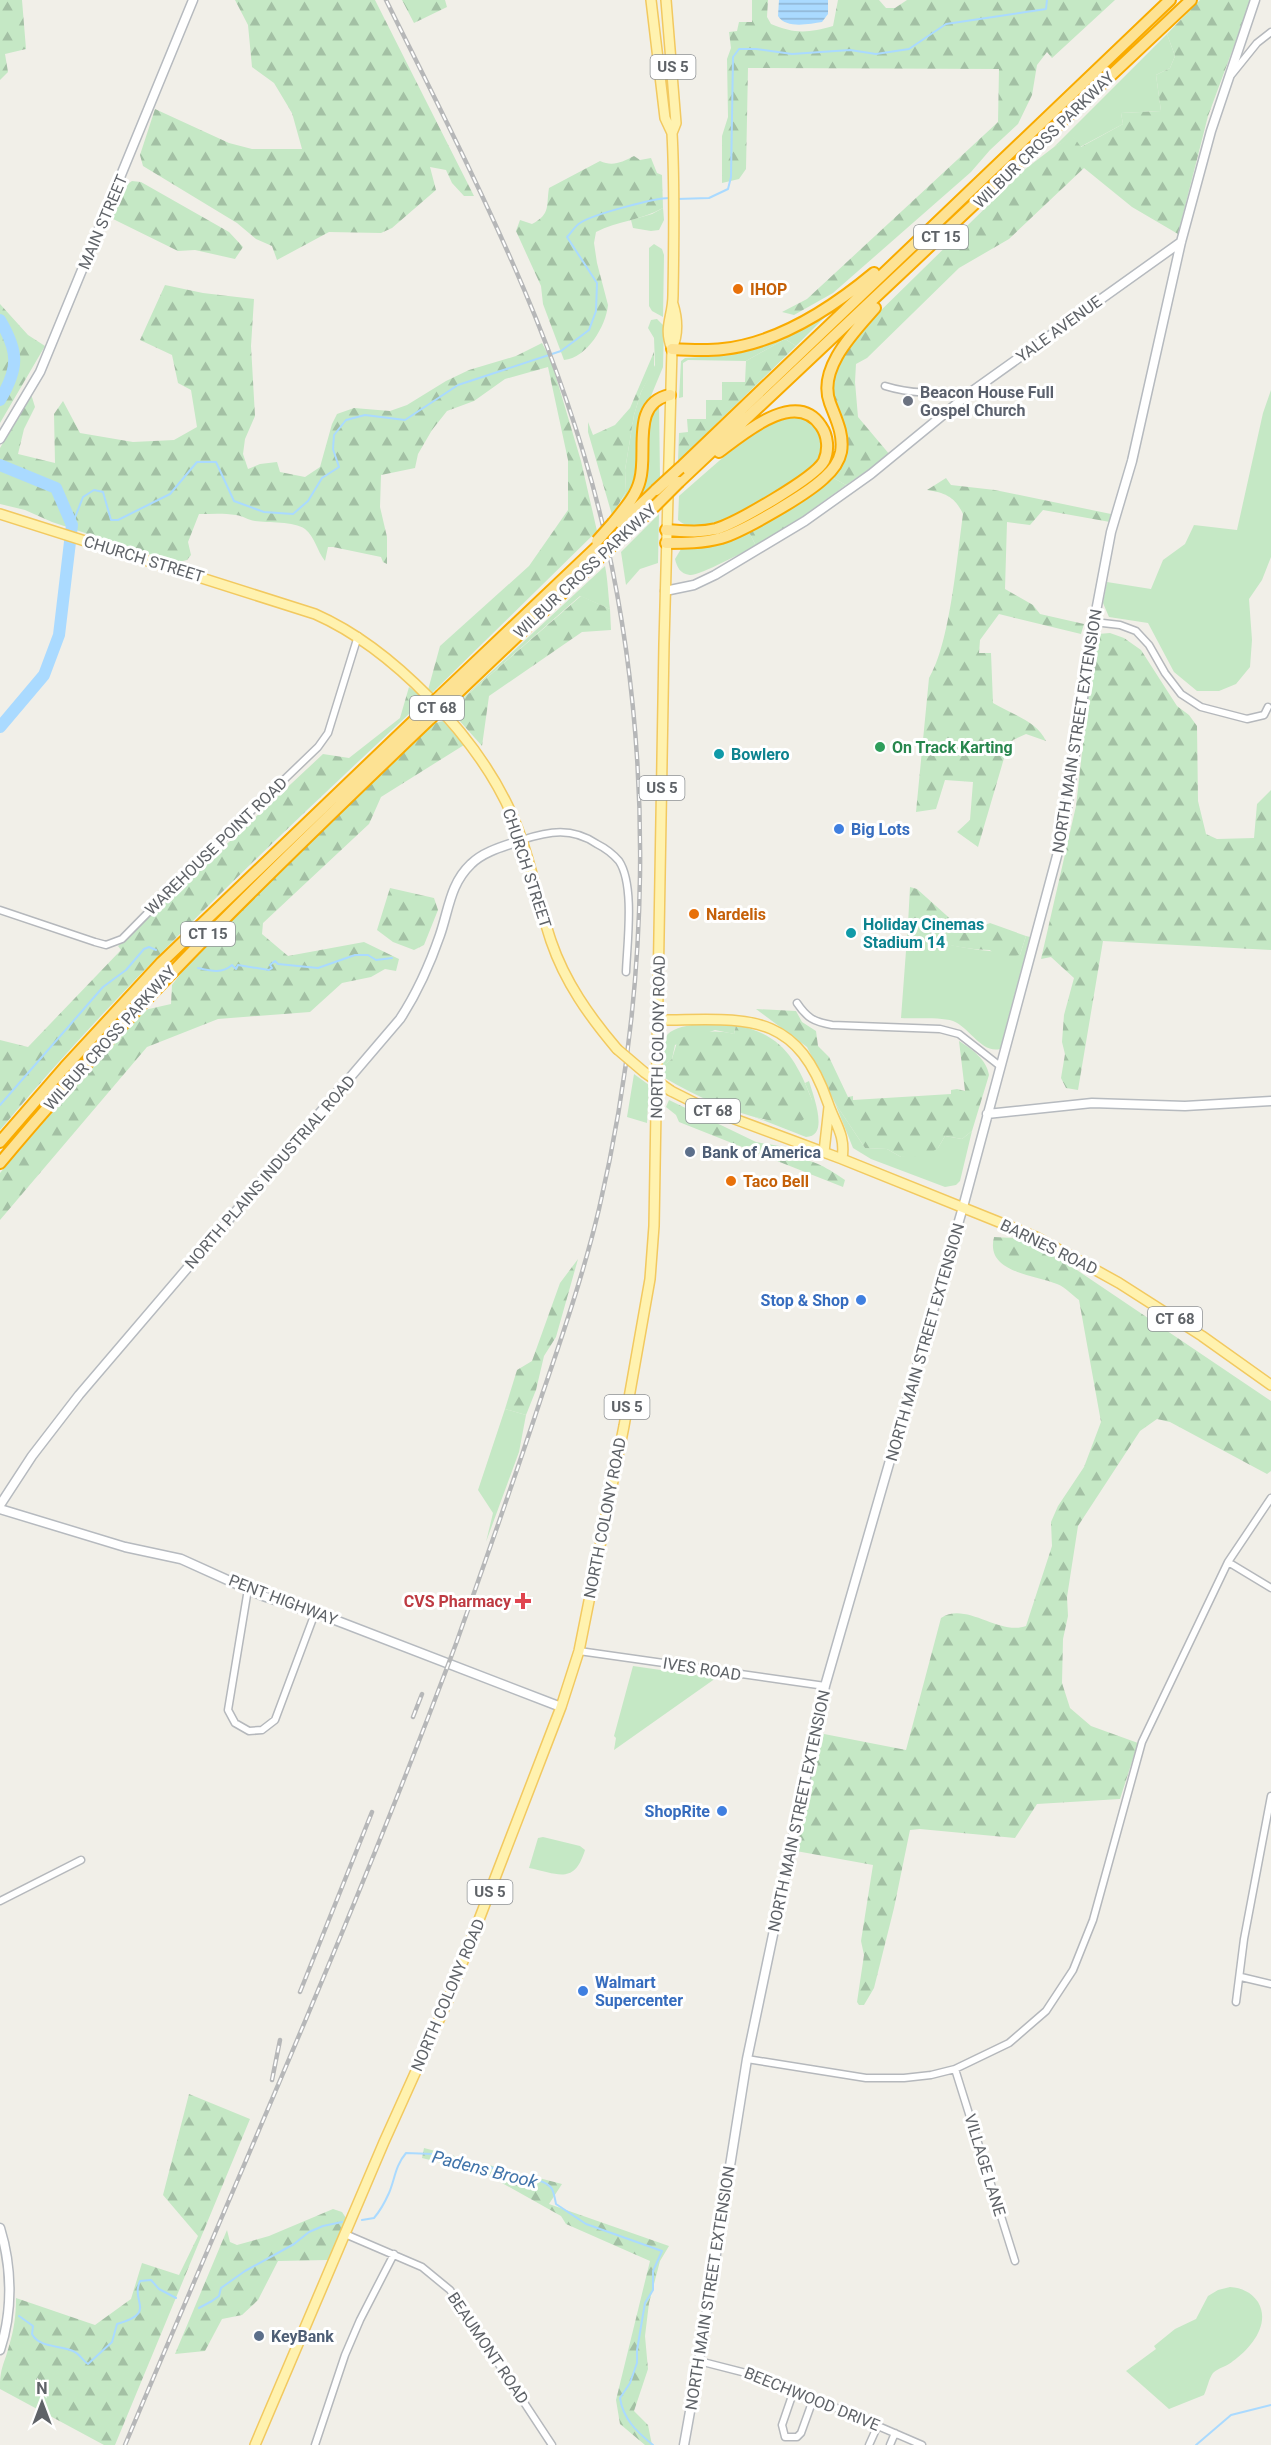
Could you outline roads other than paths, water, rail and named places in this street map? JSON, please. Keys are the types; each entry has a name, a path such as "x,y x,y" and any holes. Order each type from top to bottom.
{"highway":[{"name":"WILBUR CROSS PARKWAY","path":"615,531 656,505 679,482 685,470 950,209 1170,0"},
{"name":"WILBUR CROSS PARKWAY","path":"0,1142 78,1052 162,962 444,699 656,490 685,470 960,219 1191,0"},
{"path":"672,349 708,350 739,346 789,329 851,291 950,209"},
{"path":"666,543 709,541 734,533 816,485 832,470 838,461 842,443 839,426 826,389 833,364 867,317 960,219"},
{"path":"598,548 615,531 641,477 642,434 650,405 662,396 670,395"},
{"path":"666,530 706,531 740,518 814,473 827,452 826,436 822,427 810,415 802,412 785,412 754,427 685,470"},
{"name":"WILBUR CROSS PARKWAY","path":"444,699 554,588 598,548"},
{"name":"WILBUR CROSS PARKWAY","path":"0,1163 76,1074 171,972 428,714"}],"main road":[{"name":"NORTH COLONY ROAD","path":"255,2445 448,2000 561,1707 579,1651 650,1279 654,1226 666,530 672,349 676,340 677,316 673,304 672,133 665,118 651,0"},
{"name":"NORTH COLONY ROAD","path":"666,0 676,123 672,133"},
{"name":"CHURCH STREET","path":"0,514 315,614 358,636 415,685 468,743 494,777 522,840 551,942 560,963 588,1014 617,1049 671,1091 705,1108 808,1147"},
{"path":"658,1020 739,1019 772,1029 784,1037 808,1062 824,1090 829,1107 843,1136 842,1159"},
{"path":"824,1152 829,1107"},
{"name":"BARNES ROAD","path":"808,1147 1036,1237 1087,1264 1202,1336 1271,1385"}],"street":[{"name":"MAIN STREET","path":"1,438 40,372 193,0"},
{"path":"1181,242 1228,79 1255,0"},
{"path":"1228,79 1257,43 1271,32"},
{"name":"YALE AVENUE","path":"665,591 694,585 715,575 806,521 871,474 971,392 1181,242"},
{"name":"NORTH MAIN STREET EXTENSION","path":"684,2445 747,2059 825,1686 963,1207 1028,970 1066,816 1094,622 1111,532 1132,461 1181,242"},
{"path":"885,386 905,392 924,394 971,392"},
{"path":"1094,622 1120,625 1136,631 1149,645 1164,673 1181,694 1202,707 1247,719 1264,715 1268,707"},
{"name":"WAREHOUSE POINT ROAD","path":"0,910 106,945 122,939 318,747 328,733 358,636"},
{"path":"522,840 555,831 582,836 615,857 626,879 626,972"},
{"name":"NORTH PLAINS INDUSTRIAL ROAD","path":"0,1507 32,1456 79,1395 400,1019 428,967 458,880 472,863 481,857 522,840"},
{"path":"797,1003 810,1019 819,1023 940,1029 959,1034 1000,1066"},
{"path":"987,1114 1092,1103 1185,1106 1271,1101"},
{"path":"747,2059 866,2078 904,2078 955,2069 1009,2043 1046,2011 1073,1970 1093,1920 1142,1742 1228,1562 1271,1498"},
{"name":"PENT HIGHWAY","path":"0,1507 125,1547 181,1559 248,1589 561,1707"},
{"path":"1228,1562 1271,1587"},
{"path":"248,1589 243,1606 228,1710 233,1721 244,1730 262,1730 276,1718 315,1613"},
{"name":"IVES ROAD","path":"579,1651 825,1686"},
{"path":"1236,2002 1241,1977 1244,1939 1271,1796"},
{"path":"0,1901 81,1860"},
{"path":"1241,1977 1271,1984"},
{"name":"VILLAGE LANE","path":"955,2069 1015,2261"},
{"path":"0,2228 8,2262 10,2288 8,2316 0,2350"},
{"name":"BEAUMONT ROAD","path":"345,2234 422,2267 450,2290 552,2445"},
{"path":"315,2445 345,2355 394,2254"},
{"name":"BEECHWOOD DRIVE","path":"699,2361 756,2374 922,2445"},
{"path":"794,2390 782,2425 785,2437 797,2437 801,2433 814,2397"},
{"path":"869,2445 878,2425"},
{"path":"890,2445 895,2433"}],"water":[{"path":"779,0 828,0 828,14 822,22 798,25 786,23 778,16"}],"waterway":[{"path":"677,199 709,198 728,189 731,177 733,57 739,49 792,54 850,50 876,54 909,49 946,24 1046,9 1047,0"},
{"path":"72,525 83,497 94,490 103,492 111,520 118,520 170,494 197,462 216,462 234,501 264,512 293,514 308,501 322,478 339,467 333,449 334,435 346,420 365,415 405,420 458,385 561,351 589,330 596,311 597,283 567,237 578,224 586,220 639,203 671,198"},
{"path":"0,320 11,342 14,360 11,379 0,400"},
{"path":"0,465 56,488 72,525 59,635 44,675 0,727"},
{"path":"0,1105 103,987 126,970 144,949 149,947 156,950"},
{"path":"198,968 220,971 232,965 236,969 238,965 269,970 272,968 270,965 275,961 278,964 318,968 355,955 368,955 376,960 392,958"},
{"name":"Padens Brook","path":"362,2220 374,2218 380,2209 406,2153 433,2154 542,2182 552,2189 556,2204 586,2224 662,2251 653,2271 653,2290 645,2303 637,2363 630,2383 620,2398 624,2412 632,2424 653,2445"},
{"name":"Padens Brook","path":"199,2308 219,2296 221,2288 245,2271 294,2244 309,2232 342,2222"},
{"name":"Padens Brook","path":"19,2316 33,2326 32,2334 35,2339 73,2351 88,2364 112,2342 117,2324 129,2320 140,2311 138,2295 140,2281 151,2280 159,2289 176,2298"},
{"name":"Padens Brook","path":"1196,2445 1231,2415 1271,2405"}],"railway":[{"path":"125,2445 378,1844 457,1641 521,1457 565,1326 599,1209 616,1127 637,959 640,875 639,790 633,706 622,622 606,539 588,467 540,329 512,263 483,197 386,0"},
{"path":"413,1717 422,1694"},
{"path":"300,1992 372,1812"},
{"path":"272,2080 280,2040"}],"place":[{"name":"IHOP","path":"738,289"},
{"name":"Beacon House Full Gospel Church","path":"908,401"},
{"name":"On Track Karting","path":"880,747"},
{"name":"Bowlero","path":"719,754"},
{"name":"Big Lots","path":"839,829"},
{"name":"Nardelis","path":"694,914"},
{"name":"Holiday Cinemas Stadium 14","path":"851,933"},
{"name":"Bank of America","path":"690,1152"},
{"name":"Taco Bell","path":"731,1181"},
{"name":"Stop & Shop","path":"861,1300"},
{"name":"CVS Pharmacy","path":"523,1601"},
{"name":"ShopRite","path":"722,1811"},
{"name":"Walmart Supercenter","path":"583,1991"},
{"name":"KeyBank","path":"259,2336"}]}
